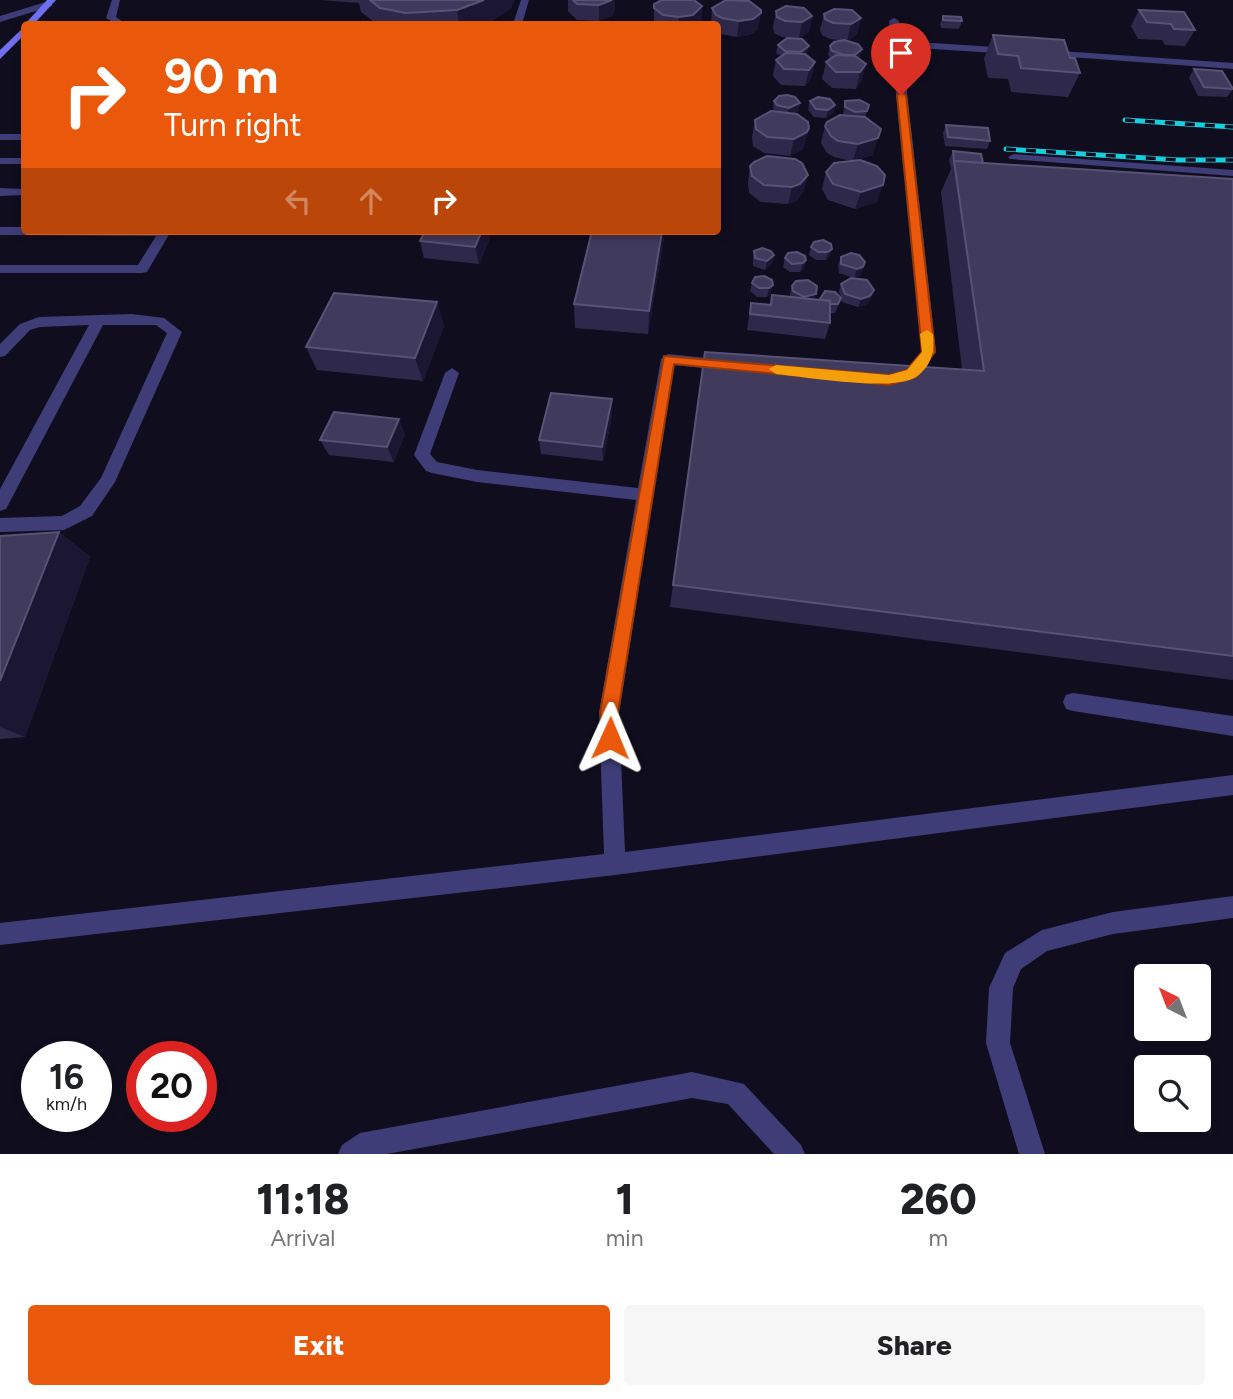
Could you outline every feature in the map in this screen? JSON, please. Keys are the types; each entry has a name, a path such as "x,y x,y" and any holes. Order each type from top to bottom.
{"street":[{"path":"32,21 51,2"},
{"path":"0,56 21,33"}],"lane":[{"path":"116,0 111,18 116,21"},
{"path":"518,21 525,0"},
{"path":"0,19 51,2"},
{"path":"889,380 911,373 929,352 894,21"},
{"path":"896,44 1017,51"},
{"path":"1030,52 1233,66"},
{"path":"0,137 21,137"},
{"path":"1014,157 1233,173"},
{"path":"0,161 21,161"},
{"path":"0,192 21,192"},
{"path":"0,231 21,231"},
{"path":"0,269 142,269 163,235"},
{"path":"0,504 99,320"},
{"path":"0,352 25,327 39,322 159,321 175,332 107,482 86,511 64,523 0,525"},
{"path":"615,864 609,713 668,359 737,366"},
{"path":"452,373 422,455 432,467 477,476 646,495"},
{"path":"1073,702 1233,726"},
{"path":"0,934 615,864 1233,785"},
{"path":"1032,1154 998,1043 1001,988 1013,961 1042,941 1113,923 1233,907"},
{"path":"351,1154 360,1146 692,1085 734,1093 792,1154"}],"building":[{"path":"370,0 484,0 457,10 406,13 380,8"},
{"path":"573,0 612,0 599,5 577,4"},
{"path":"662,0 694,0 702,6 693,15 663,15 654,8 654,4"},
{"path":"726,0 749,1 761,10 761,13 753,19 739,21 722,18 716,15 712,8"},
{"path":"786,6 804,8 812,16 802,22 785,21 777,17 776,11"},
{"path":"834,9 852,10 861,18 851,24 833,23 825,19 824,14"},
{"path":"1139,10 1184,12 1195,30 1174,29 1171,24 1147,22"},
{"path":"943,16 961,17 962,21 943,20"},
{"path":"993,35 1064,40 1070,58 1075,58 1080,73 1021,68 1018,56 998,54"},
{"path":"787,38 802,39 809,46 801,52 785,51 778,45"},
{"path":"844,40 858,44 862,49 855,55 832,51 830,46 834,42"},
{"path":"786,53 805,54 815,62 809,70 784,69 776,60"},
{"path":"836,55 855,56 866,64 860,72 836,72 826,62"},
{"path":"1194,69 1222,71 1233,89 1204,87"},
{"path":"779,96 795,97 800,103 789,108 777,105 774,101"},
{"path":"818,97 830,99 835,105 828,110 816,109 810,101"},
{"path":"860,100 869,105 867,111 855,112 845,107 845,101"},
{"path":"771,111 797,114 808,122 807,132 794,139 767,137 756,129 755,120"},
{"path":"840,115 865,117 881,129 878,138 858,144 838,141 825,126"},
{"path":"946,125 988,128 990,141 948,137"},
{"path":"953,151 981,154 983,163 954,161"},
{"path":"767,156 795,159 802,163 808,175 800,184 792,187 764,185 752,176 750,166"},
{"path":"860,160 877,166 885,175 883,185 861,192 833,184 826,172 834,163"},
{"path":"954,161 1233,179 1233,656 673,585 705,352 984,371"},
{"path":"423,235 480,235 475,247 420,241"},
{"path":"591,235 661,235 649,311 574,304"},
{"path":"823,240 831,244 832,249 828,252 818,252 811,247 814,242"},
{"path":"762,248 774,255 767,261 755,258 754,251"},
{"path":"797,252 805,256 803,263 792,264 785,258 788,253"},
{"path":"851,253 859,255 865,262 863,267 857,269 841,264 841,257"},
{"path":"764,276 772,280 773,285 769,288 759,288 752,283 755,277"},
{"path":"851,278 867,280 874,290 870,296 861,299 845,294 841,284"},
{"path":"808,280 817,286 816,294 804,297 793,291 792,286 796,281"},
{"path":"825,291 835,292 841,298 838,304 830,304 830,301 820,299"},
{"path":"334,293 437,302 415,358 306,347"},
{"path":"772,295 830,301 830,323 750,314 751,303 771,305"},
{"path":"551,393 612,399 602,447 539,440"},
{"path":"334,412 399,419 387,447 320,440"},
{"path":"59,532 0,681 0,536"}],"railway":[{"path":"1125,120 1233,127"},
{"path":"1006,149 1178,160 1233,160"}],"slow traffic":[{"path":"776,369 889,380 911,373 929,352 927,334"}],"route":[{"path":"610,738 609,713 668,359 889,380 911,373 929,352 901,95"}]}
